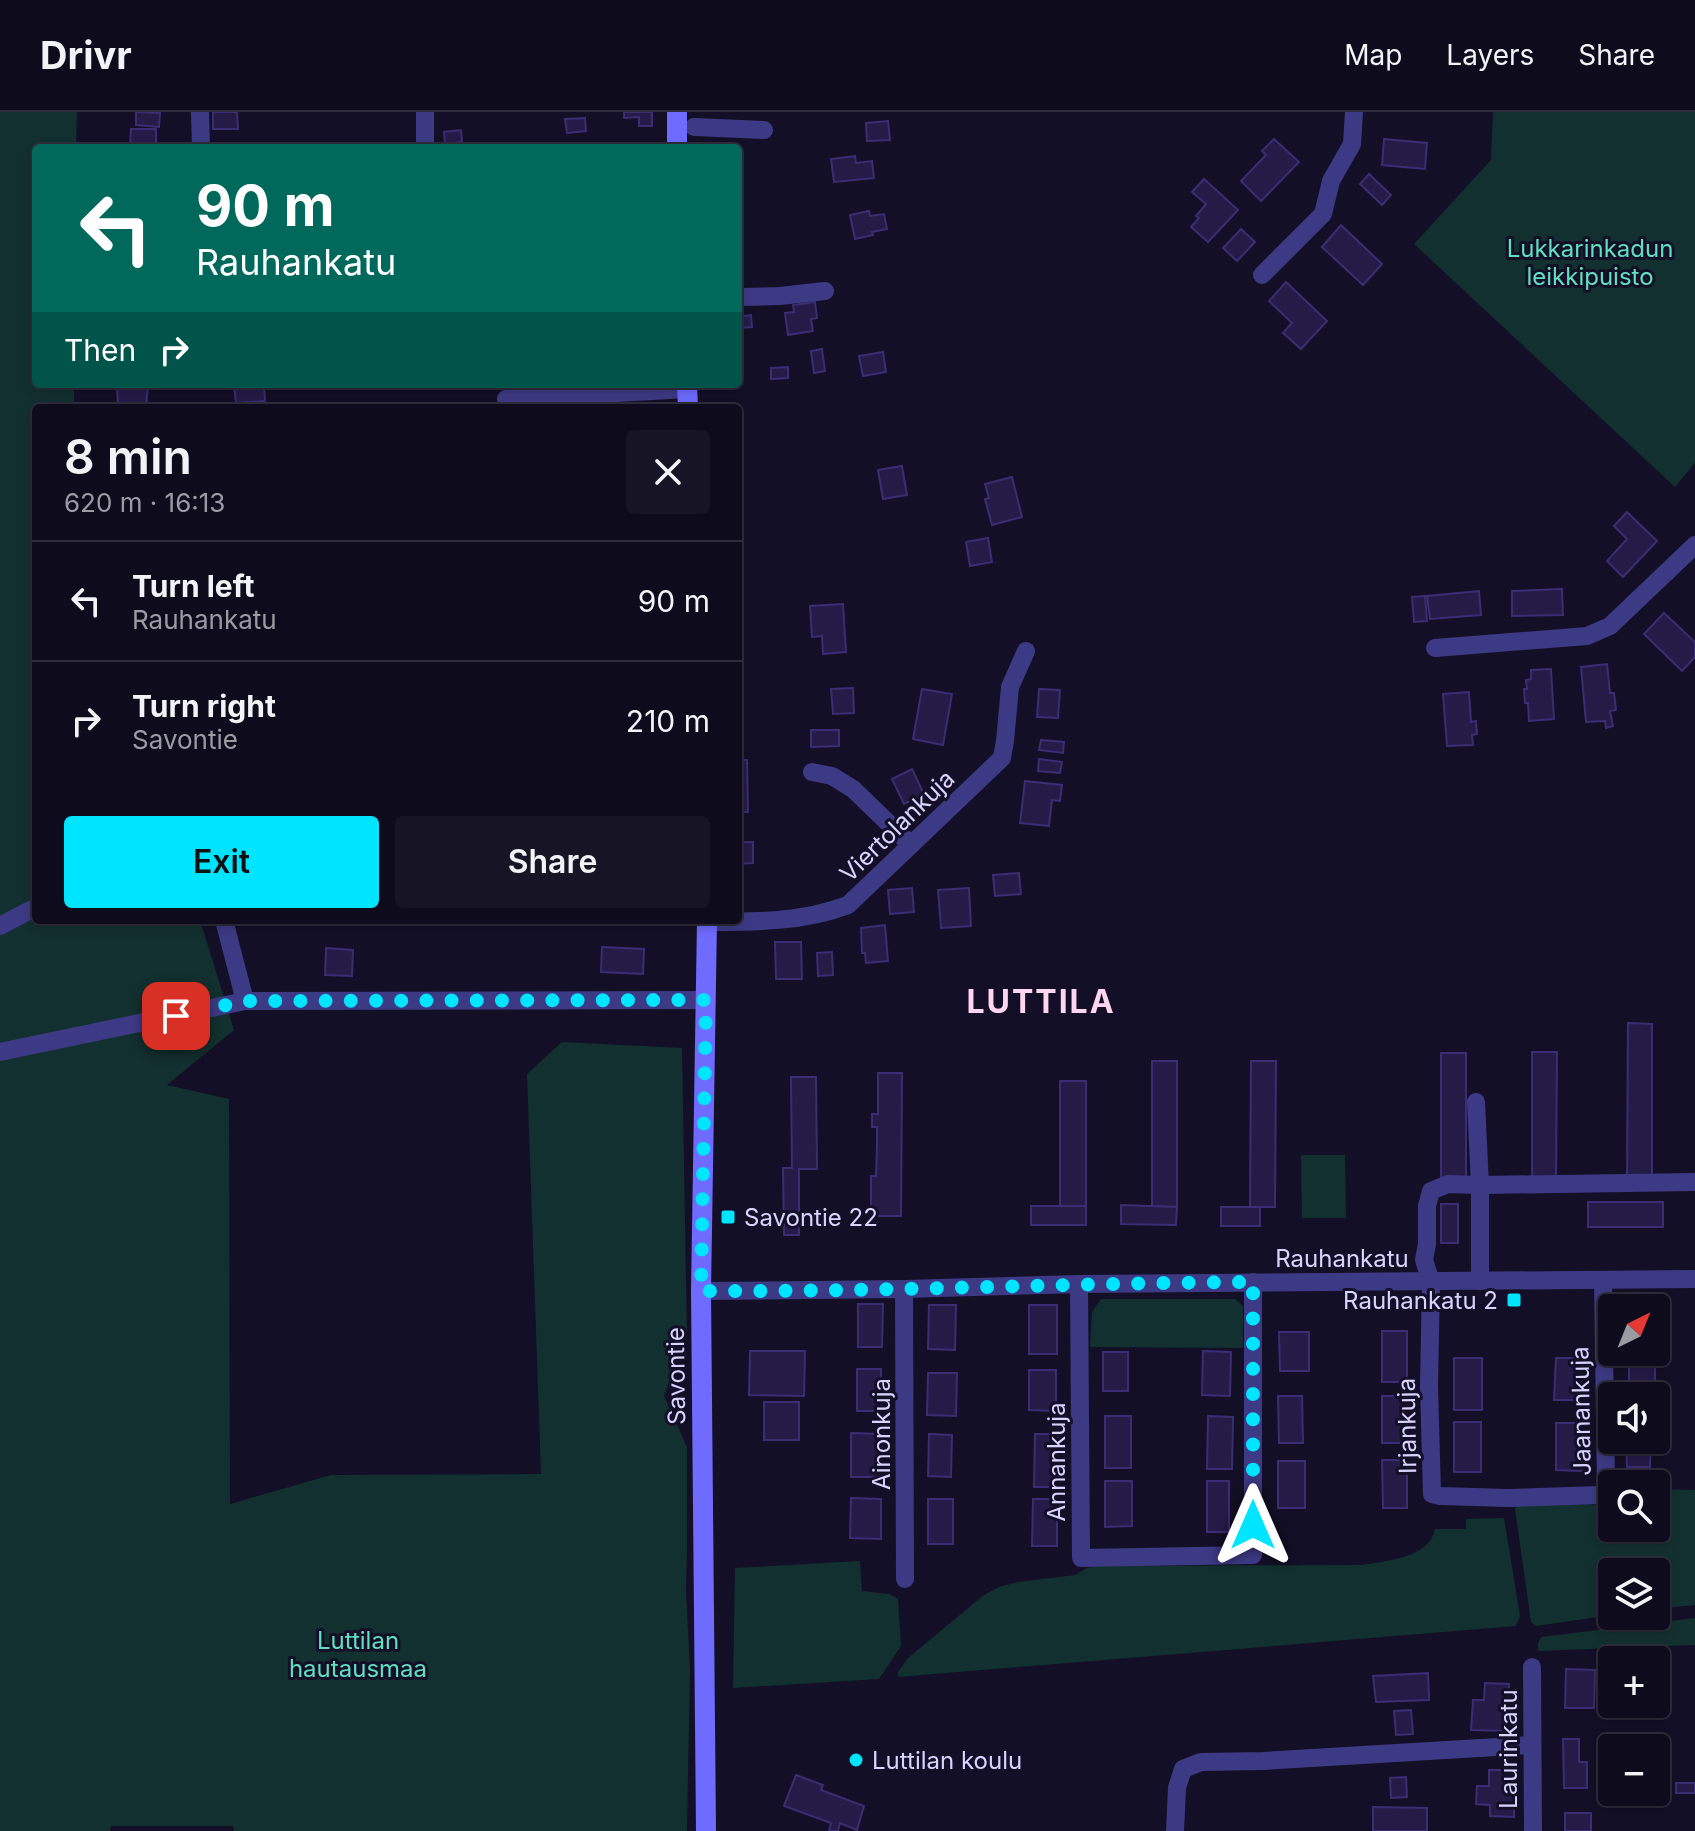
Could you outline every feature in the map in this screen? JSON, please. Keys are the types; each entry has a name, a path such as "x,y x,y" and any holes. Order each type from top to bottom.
{"street":[{"path":"200,112 201,144"},
{"path":"425,112 425,144"},
{"path":"1262,275 1323,214 1331,181 1352,144 1354,112"},
{"path":"678,144 683,122 764,130"},
{"path":"742,297 825,291"},
{"path":"506,399 688,394"},
{"path":"1435,648 1587,636 1610,626 1695,545"},
{"name":"Viertolankuja","path":"742,921 828,913 848,905 1002,758 1010,687 1026,651"},
{"path":"812,772 832,776 853,789 911,845"},
{"path":"0,926 32,909"},
{"path":"225,924 245,1001"},
{"name":"Savontie","path":"706,1831 701,1291 707,924"},
{"path":"0,1052 245,1001 706,1000"},
{"path":"1476,1102 1480,1281"},
{"path":"1431,1282 1424,1260 1427,1206 1431,1191 1448,1184 1695,1182"},
{"name":"Rauhankatu","path":"701,1291 1079,1284 1695,1279"},
{"name":"Jaanankuja","path":"1508,1498 1599,1495 1606,1488 1603,1280"},
{"name":"Annankuja","path":"1079,1284 1081,1558 1253,1555 1253,1282"},
{"name":"Irjankuja","path":"1431,1282 1429,1386 1432,1494 1508,1498"},
{"name":"Ainonkuja","path":"904,1289 905,1579"},
{"name":"Laurinkatu","path":"1532,1667 1533,1831"},
{"path":"1175,1831 1177,1788 1183,1769 1201,1762 1531,1745"}],"green space":[{"name":"Luttilan hautausmaa","path":"0,112 77,112 76,144 32,144 32,388 74,388 74,404 32,404 32,924 201,924 234,1030 167,1085 229,1099 230,1504 331,1475 541,1474 527,1074 562,1042 682,1048 687,1336 664,1396 687,1447 686,1591 690,1670 687,1831 234,1831 233,1826 111,1826 110,1831 0,1831"},
{"name":"Lukkarinkadun leikkipuisto","path":"1493,112 1695,112 1695,463 1675,487 1414,244 1491,160"},
{"path":"1301,1155 1345,1155 1346,1218 1302,1218"},
{"path":"1101,1299 1235,1299 1243,1306 1243,1348 1090,1347 1092,1312"},
{"path":"1670,1489 1695,1490 1695,1605 1670,1608 1670,1558 1598,1558 1598,1617 1536,1626 1531,1622 1515,1509 1519,1503 1598,1505 1598,1542 1670,1542"},
{"path":"1504,1518 1520,1616 1516,1626 898,1677 908,1658 984,1595 1018,1582 1075,1575 1097,1566 1362,1565 1416,1552 1431,1539 1435,1529 1466,1529 1466,1519"},
{"path":"860,1561 862,1591 889,1594 898,1599 901,1646 879,1679 733,1688 735,1568"},
{"path":"1695,1618 1695,1645 1598,1646 1598,1649 1538,1651 1541,1637 1598,1630 1670,1630 1670,1621"}],"building":[{"path":"136,112 160,113 159,127 136,125"},
{"path":"213,112 237,112 238,129 213,129"},
{"path":"624,112 652,112 652,126 639,126 639,117 624,118"},
{"path":"585,118 586,131 567,133 565,119"},
{"path":"888,121 890,140 867,141 866,123"},
{"path":"131,129 156,129 156,144 130,144"},
{"path":"461,130 462,142 445,144 444,132"},
{"path":"1274,139 1299,162 1261,201 1241,181 1266,155 1262,151"},
{"path":"1384,139 1427,143 1425,169 1382,165"},
{"path":"855,156 856,163 872,161 874,178 834,182 831,159"},
{"path":"1369,174 1391,195 1382,205 1360,184"},
{"path":"1204,179 1238,210 1208,242 1191,227 1206,204 1192,192"},
{"path":"869,211 870,216 884,214 887,229 855,239 850,215"},
{"path":"1341,225 1382,264 1363,285 1322,247"},
{"path":"1241,229 1255,242 1237,261 1223,248"},
{"path":"1286,282 1327,321 1301,349 1283,333 1292,323 1269,301"},
{"path":"815,302 817,318 811,319 813,331 788,335 785,313 794,312 793,305"},
{"path":"751,315 752,327 742,328 742,316"},
{"path":"822,349 825,371 814,373 811,351"},
{"path":"883,352 886,372 863,376 859,356"},
{"path":"788,367 788,378 771,379 771,368"},
{"path":"117,388 148,388 146,404 118,404"},
{"path":"234,388 264,388 265,401 236,403"},
{"path":"902,466 907,495 883,499 878,470"},
{"path":"1012,477 1022,517 992,525 985,499 989,498 985,484"},
{"path":"1627,512 1657,541 1623,577 1607,561 1627,539 1614,526"},
{"path":"988,538 992,562 970,566 966,542"},
{"path":"1562,589 1563,615 1512,616 1512,591"},
{"path":"1479,591 1481,615 1430,619 1427,596"},
{"path":"1425,596 1427,621 1414,622 1412,597"},
{"path":"843,604 846,652 823,654 822,636 812,637 810,606"},
{"path":"1664,613 1695,642 1695,657 1682,671 1644,634"},
{"path":"1607,664 1610,693 1614,693 1616,710 1610,711 1613,726 1606,728 1605,721 1586,722 1581,667"},
{"path":"1551,669 1554,719 1529,721 1528,703 1525,703 1526,680 1531,679 1531,670"},
{"path":"853,688 854,713 833,714 831,689"},
{"path":"922,689 952,694 943,745 913,739"},
{"path":"1039,689 1060,690 1058,718 1037,717"},
{"path":"1469,692 1471,722 1476,721 1477,734 1472,735 1473,745 1447,746 1443,694"},
{"path":"811,730 839,730 839,746 811,747"},
{"path":"1041,740 1064,742 1063,753 1039,750"},
{"path":"1039,759 1062,762 1060,773 1038,771"},
{"path":"742,760 747,760 748,812 742,812"},
{"path":"912,769 924,794 904,804 892,779"},
{"path":"1025,781 1062,785 1060,801 1052,800 1049,826 1020,823"},
{"path":"742,842 753,842 753,863 742,864"},
{"path":"1019,873 1021,894 995,896 993,875"},
{"path":"912,888 914,912 890,914 888,890"},
{"path":"969,888 971,926 941,928 938,890"},
{"path":"885,925 888,961 866,963 865,953 862,953 861,928"},
{"path":"775,942 801,942 802,979 776,979"},
{"path":"602,947 644,949 643,974 601,972"},
{"path":"326,948 353,950 352,976 325,975"},
{"path":"832,952 833,975 818,976 817,953"},
{"path":"1628,1023 1652,1024 1652,1180 1627,1180"},
{"path":"1532,1052 1557,1052 1556,1179 1532,1179"},
{"path":"1441,1053 1466,1053 1466,1179 1441,1179"},
{"path":"1152,1061 1177,1061 1177,1207 1152,1206"},
{"path":"1251,1061 1276,1061 1275,1207 1250,1207"},
{"path":"878,1073 902,1073 901,1216 871,1216 871,1176 876,1176 877,1145 877,1127 872,1127 872,1114 878,1114"},
{"path":"791,1077 816,1077 817,1169 799,1169 799,1235 784,1235 783,1168 792,1168"},
{"path":"1060,1081 1086,1081 1086,1206 1060,1206"},
{"path":"1588,1202 1663,1202 1663,1227 1588,1227"},
{"path":"1441,1204 1458,1204 1458,1243 1441,1243"},
{"path":"1121,1205 1177,1207 1176,1225 1121,1224"},
{"path":"1031,1206 1086,1206 1086,1225 1031,1225"},
{"path":"1221,1207 1260,1207 1260,1226 1221,1226"},
{"path":"858,1304 883,1304 882,1347 858,1347"},
{"path":"929,1305 956,1305 955,1350 928,1349"},
{"path":"1029,1305 1057,1305 1057,1354 1029,1354"},
{"path":"1382,1331 1407,1331 1407,1382 1382,1382"},
{"path":"1279,1332 1309,1332 1309,1371 1280,1371"},
{"path":"750,1351 805,1351 804,1396 749,1395"},
{"path":"1203,1351 1231,1352 1230,1396 1202,1395"},
{"path":"1103,1352 1128,1352 1128,1391 1103,1391"},
{"path":"1454,1358 1482,1358 1482,1410 1454,1410"},
{"path":"1556,1358 1582,1358 1580,1400 1554,1400"},
{"path":"1629,1366 1655,1366 1655,1382 1629,1382"},
{"path":"857,1369 881,1369 881,1411 857,1411"},
{"path":"1029,1370 1056,1370 1056,1411 1029,1410"},
{"path":"928,1373 957,1373 956,1416 927,1415"},
{"path":"1278,1396 1302,1396 1303,1443 1279,1443"},
{"path":"1382,1396 1407,1396 1406,1443 1382,1443"},
{"path":"764,1402 799,1402 799,1440 764,1440"},
{"path":"1105,1416 1131,1416 1131,1468 1105,1468"},
{"path":"1208,1416 1233,1417 1232,1469 1207,1469"},
{"path":"1454,1422 1481,1422 1481,1472 1454,1472"},
{"path":"1556,1423 1583,1423 1582,1471 1556,1470"},
{"path":"851,1433 882,1434 882,1477 851,1477"},
{"path":"929,1434 952,1435 951,1477 928,1476"},
{"path":"1035,1434 1058,1434 1057,1487 1034,1487"},
{"path":"1627,1454 1650,1454 1650,1467 1627,1467"},
{"path":"1382,1460 1407,1460 1407,1508 1383,1508"},
{"path":"1278,1461 1305,1461 1305,1508 1278,1508"},
{"path":"1105,1481 1132,1481 1132,1526 1105,1527"},
{"path":"1207,1481 1229,1481 1229,1532 1207,1532"},
{"path":"851,1498 881,1499 881,1539 850,1538"},
{"path":"928,1499 953,1499 953,1544 928,1544"},
{"path":"1033,1499 1057,1499 1057,1546 1032,1546"},
{"path":"1566,1669 1595,1670 1594,1708 1565,1708"},
{"path":"1428,1673 1429,1700 1376,1702 1373,1676"},
{"path":"1485,1683 1509,1684 1507,1731 1471,1730 1473,1700 1484,1700"},
{"path":"1411,1710 1413,1734 1396,1735 1394,1711"},
{"path":"1563,1739 1579,1739 1579,1762 1587,1762 1587,1788 1564,1788"},
{"path":"1489,1770 1515,1770 1514,1817 1490,1816 1490,1805 1476,1804 1477,1786 1489,1786"},
{"path":"796,1775 823,1785 821,1790 864,1806 857,1830 840,1823 838,1831 829,1831 831,1823 784,1806"},
{"path":"1406,1777 1407,1797 1391,1798 1390,1778"},
{"path":"1676,1783 1695,1783 1695,1793 1676,1793"},
{"path":"1373,1807 1427,1808 1427,1831 1373,1831"},
{"path":"1565,1813 1591,1813 1591,1831 1565,1831"}],"place":[{"name":"Savontie 22","path":"728,1217"},
{"name":"Rauhankatu 2","path":"1514,1300"},
{"name":"Luttilan koulu","path":"856,1760"}],"district":[{"name":"LUTTILA","path":"1041,1001"}],"route":[{"path":"176,1016 245,1001 706,1000 701,1291 1253,1282 1253,1525"}]}
